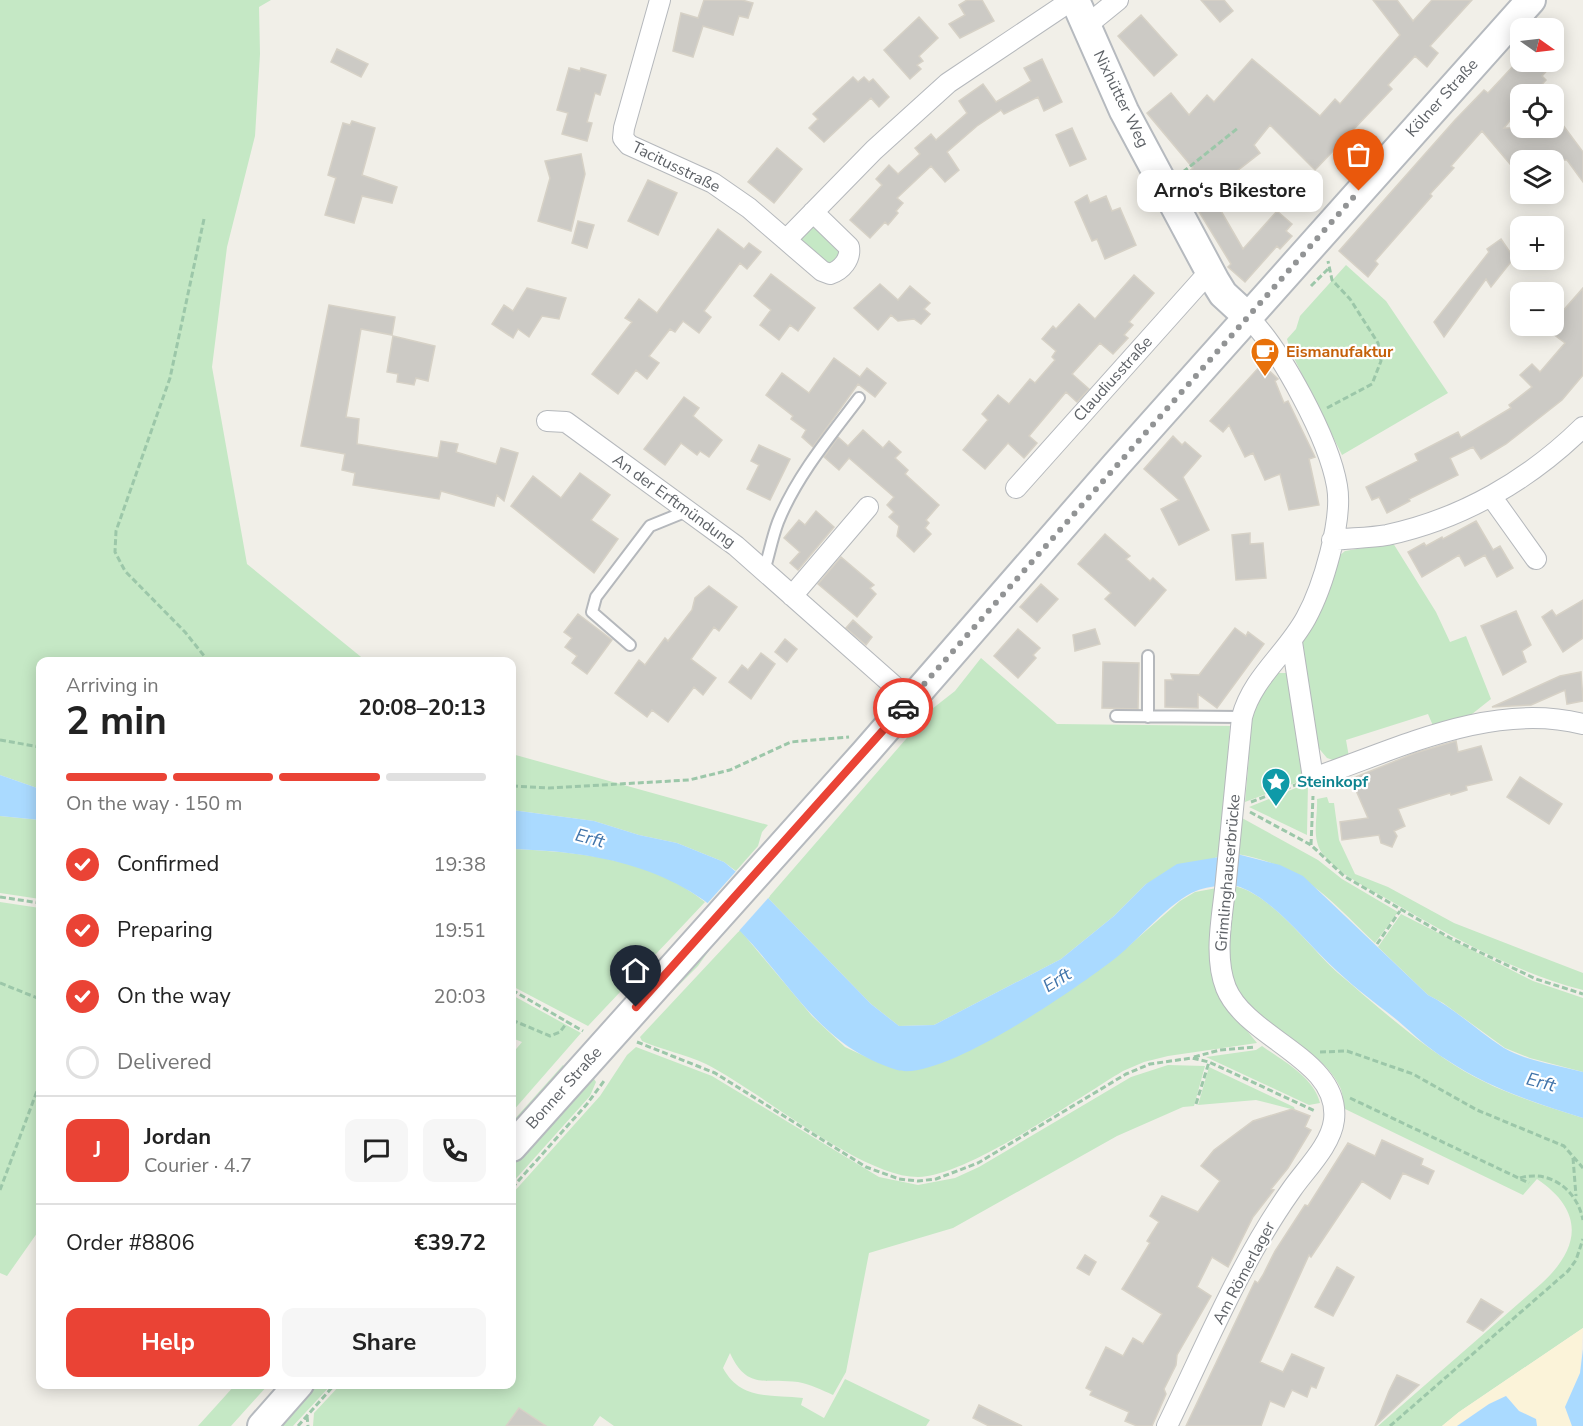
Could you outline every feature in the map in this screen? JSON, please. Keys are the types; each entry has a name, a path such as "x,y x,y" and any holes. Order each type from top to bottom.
{"main road":[{"name":"Nixhütter Weg","path":"1073,0 1124,111 1210,271 1223,294 1248,317"},
{"name":"Kölner Straße","path":"758,872 1531,0"},
{"name":"Bonner Straße","path":"516,1143 758,872"},
{"path":"262,1426 295,1389"}],"street":[{"name":"Tacitusstraße","path":"660,0 623,138 629,145 713,183 749,208 822,270 830,274 838,271 848,260 849,247 813,212"},
{"path":"786,240 874,150 948,83 1073,0"},
{"path":"1086,27 1118,0"},
{"name":"Claudiusstraße","path":"1016,488 1210,271"},
{"name":"Grimlinghauserbrücke","path":"1248,317 1263,332 1298,391 1333,471 1337,505 1332,540 1317,595 1292,642 1253,688 1242,717 1221,928 1222,971 1226,989 1248,1018 1323,1079 1332,1111"},
{"name":"An der Erftmündung","path":"547,421 566,422 736,546 910,700"},
{"path":"1332,540 1385,535 1422,526 1491,496 1528,474 1583,427"},
{"path":"1491,496 1536,559"},
{"path":"792,596 868,507"},
{"path":"1292,642 1313,778 1455,729 1487,722 1540,716 1583,724"},
{"name":"Am Römerlager","path":"1167,1426 1268,1223 1325,1143 1332,1111"}],"lane":[{"path":"764,571 779,521 794,492 820,451 859,398"},
{"path":"630,645 592,612 596,597 650,526 687,511"},
{"path":"1148,656 1148,717"},
{"path":"1116,716 1242,717"}],"path":[{"path":"1166,186 1238,128"},
{"path":"204,219 170,378 116,531 115,552 125,571 185,632 205,657"},
{"path":"1321,412 1372,384 1381,361 1378,343 1350,299 1332,280 1328,259"},
{"path":"1311,286 1330,267"},
{"path":"516,786 549,788 689,780 730,770 791,742 854,737"},
{"path":"0,740 36,746"},
{"path":"1248,803 1313,778"},
{"path":"1311,845 1313,802"},
{"path":"1249,812 1311,845 1344,876 1400,910 1536,979 1583,994"},
{"path":"0,897 36,902"},
{"path":"1377,944 1400,910"},
{"path":"0,983 36,997"},
{"path":"516,992 583,1029"},
{"path":"516,1022 550,1036 560,1032 568,1020"},
{"path":"638,1042 715,1073 866,1167 899,1179 918,1180 936,1179 978,1163 1126,1074 1150,1064 1192,1058 1220,1050 1254,1047 1268,1035"},
{"path":"1299,1058 1328,1050 1347,1051 1372,1058 1413,1074 1477,1110 1515,1127 1549,1138 1564,1146 1583,1168"},
{"path":"1192,1058 1209,1062 1312,1111 1332,1111 1351,1098 1529,1183"},
{"path":"1196,1104 1209,1062"},
{"path":"516,1184 587,1104 609,1072"},
{"path":"0,1190 36,1094"},
{"path":"1573,1158 1576,1198 1583,1220"},
{"path":"1520,1178 1533,1174 1538,1175 1559,1183 1576,1198"},
{"path":"1390,1426 1568,1271 1576,1260 1583,1239"},
{"path":"298,1426 331,1389"},
{"path":"307,1416 308,1426"}],"green space":[{"path":"0,0 271,0 259,7 260,54 255,136 227,247 212,367 247,564 361,657 36,657 36,788 0,775"},
{"path":"810,227 820,230 839,248 840,259 829,267 800,242 801,235"},
{"path":"1346,265 1386,301 1448,393 1342,455 1290,350 1287,339 1296,329 1300,316"},
{"path":"1393,543 1436,612 1450,642 1466,636 1491,699 1467,718 1434,728 1428,714 1346,740 1349,757 1336,761 1327,758 1316,745 1302,651 1303,642 1315,621 1339,556 1345,551"},
{"path":"981,658 1057,724 1230,726 1220,856 1146,884 1114,916 1061,959 934,1025 899,1026 871,1004 768,898 932,709 955,691"},
{"path":"1274,673 1288,673 1308,778 1245,802 1249,757 1246,748 1248,726 1257,702"},
{"path":"516,755 768,825 762,832 758,846 736,871 724,862 677,843 639,835 594,821 516,811"},
{"path":"1308,783 1307,835 1249,807"},
{"path":"1327,797 1329,803 1334,803 1339,840 1355,874 1388,887 1454,923 1583,973 1583,990 1532,973 1483,952 1344,874 1322,853 1317,840 1317,799"},
{"path":"0,816 36,820 36,898 0,893"},
{"path":"1242,818 1318,860 1342,879 1398,912 1375,943 1329,898 1298,875 1260,859 1237,854"},
{"path":"516,849 562,852 613,860 661,876 684,887 705,902 588,1026 516,988"},
{"path":"1234,886 1262,899 1276,910 1338,973 1445,1059 1494,1086 1583,1118 1583,1328 1442,1426 1378,1426 1542,1283 1555,1269 1565,1256 1570,1242 1572,1229 1569,1216 1563,1203 1537,1179 1523,1195 1345,1109 1341,1089 1329,1071 1316,1058 1253,1010 1240,995 1231,977 1227,944"},
{"path":"1217,888 1223,1001 1257,1043 1168,1056 1144,1062 1123,1071 1022,1134 965,1164 939,1173 918,1177 895,1173 868,1163 811,1131 706,1064 642,1041 640,1037 740,930 812,1016 845,1047 877,1062 1116,957 1180,901 1195,892"},
{"path":"0,902 36,907 36,1235 7,1276 0,1273"},
{"path":"1401,914 1533,981 1583,998 1583,1072 1530,1058 1505,1048 1443,1003 1428,995 1378,947"},
{"path":"723,931 698,966 658,1006 654,1002"},
{"path":"516,997 581,1033 516,1107 516,1049 522,1042 516,1040"},
{"path":"1262,1046 1305,1077 1317,1094 1320,1103 1309,1105 1206,1057 1256,1050"},
{"path":"636,1047 712,1076 879,1177 918,1185 955,1178 979,1167 1131,1077 1168,1065 1205,1066 1194,1106 1183,1107 1117,1136 953,1228 869,1253 846,1372 833,1395 802,1383 766,1381 750,1377 736,1365 730,1353 723,1368 730,1379 748,1391 757,1394 803,1398 801,1405 824,1418 845,1379 930,1420 926,1426 614,1426 600,1416 593,1426 546,1426 519,1408 506,1426 313,1426 314,1413 336,1389 516,1389 516,1190 600,1096 627,1055"},
{"path":"563,1065 566,1068 516,1124 516,1118"},
{"path":"1209,1067 1294,1107 1295,1110 1256,1100 1198,1105"},
{"path":"592,1076 596,1082 590,1096 516,1179 516,1157"},
{"path":"231,1389 264,1389 231,1426 198,1426"},
{"path":"308,1389 327,1389 293,1426 275,1426"}],"sand":[{"path":"1583,1328 1580,1373 1565,1407 1572,1426 1537,1426 1536,1419 1519,1411 1506,1396 1489,1404 1457,1426 1442,1426 1459,1412"}],"water":[{"path":"0,775 36,788 36,820 0,816"},
{"name":"Erft","path":"516,811 594,821 639,835 677,843 724,862 768,898 871,1004 899,1026 934,1025 1061,959 1114,916 1146,884 1177,864 1237,854 1280,865 1303,876 1428,995 1504,1048 1522,1056 1583,1072 1583,1118 1496,1087 1440,1056 1344,978 1266,902 1240,887 1230,885 1206,888 1187,896 1166,911 1117,957 1073,989 976,1048 945,1062 918,1070 897,1070 847,1046 828,1030 741,932 716,910 690,892 635,867 606,859 516,849"},
{"path":"1583,1349 1583,1426 1572,1426 1565,1407 1580,1373"},
{"path":"1506,1396 1519,1411 1536,1419 1537,1426 1457,1426 1489,1404"}],"pier":[{"path":"738,869 770,896 738,932 705,906"}],"building":[{"path":"704,0 742,0 753,3 748,18 739,16 733,35 703,26 693,57 673,51 681,13 698,18"},
{"path":"967,0 982,0 994,21 960,38 949,24 965,15 959,5"},
{"path":"1201,0 1224,0 1233,11 1220,22"},
{"path":"1373,0 1397,0 1413,21 1432,0 1472,0 1430,46 1438,53 1427,67 1415,56 1388,85 1392,89 1315,170 1270,125 1254,145 1260,153 1210,192 1243,249 1277,211 1292,224 1286,231 1292,236 1280,249 1277,246 1245,282 1228,267 1231,264 1179,179 1193,168 1147,113 1171,93 1189,115 1207,95 1214,102 1252,59 1320,116 1335,99 1340,104 1400,35"},
{"path":"1141,15 1177,55 1154,76 1118,36"},
{"path":"919,17 938,38 919,56 923,61 917,65 921,69 910,79 884,50"},
{"path":"337,49 368,64 361,77 331,62"},
{"path":"1042,59 1062,102 1044,111 1038,97 1004,114 1001,110 977,126 947,152 959,170 945,182 931,166 897,198 903,203 888,225 885,222 870,238 850,220 882,185 876,179 889,165 898,174 920,154 915,148 931,134 936,140 967,113 959,101 983,84 996,102 1031,81 1024,68"},
{"path":"569,68 580,71 581,68 606,75 600,95 595,93 587,122 592,123 587,141 562,134 568,113 557,110"},
{"path":"1510,69 1510,72 1546,72 1542,76 1546,80 1542,84 1510,84 1510,121 1504,128 1510,128 1510,138 1564,138 1564,126 1583,152 1583,182 1567,160 1564,160 1564,150 1510,150 1510,164 1482,131 1451,166 1454,168 1430,194 1432,196 1375,261 1378,264 1368,277 1339,251 1455,120 1484,90 1488,93"},
{"path":"853,77 858,82 864,77 869,82 873,79 889,97 879,107 871,98 824,142 809,128 818,119 813,114"},
{"path":"352,121 375,128 362,175 397,187 392,203 362,196 354,223 325,215 336,178 328,175 343,123 350,125"},
{"path":"1072,128 1086,159 1070,166 1056,135"},
{"path":"777,148 802,169 774,203 748,182"},
{"path":"581,154 585,174 571,231 538,221 550,178 545,161"},
{"path":"648,180 677,193 658,235 628,221"},
{"path":"1087,195 1090,203 1106,196 1112,211 1120,208 1136,245 1105,259 1097,239 1092,241 1075,202"},
{"path":"578,221 594,225 587,248 572,243"},
{"path":"718,229 744,249 749,243 761,252 747,269 740,263 704,311 711,317 699,333 683,321 675,332 670,329 649,356 659,363 647,379 636,370 618,394 592,374 632,322 625,318 639,299 657,313"},
{"path":"1501,239 1510,252 1510,263 1491,287 1486,279 1444,337 1434,322 1489,252 1487,249"},
{"path":"771,274 815,308 798,331 790,325 779,340 760,325 771,310 754,296"},
{"path":"1134,275 1154,293 1129,322 1133,325 1124,335 1128,338 1113,354 1100,343 1072,374 1089,389 1077,402 1066,392 1029,436 1037,443 1024,458 1008,443 985,469 963,450 988,420 982,414 998,395 1009,404 1030,379 1035,383 1055,360 1052,357 1056,351 1042,339 1053,326 1056,329 1079,304 1095,319"},
{"path":"880,284 898,300 910,286 930,303 924,309 930,314 921,324 914,319 898,321 891,315 878,330 854,308"},
{"path":"527,288 566,298 559,319 542,316 529,337 518,329 513,338 492,324 504,305 513,311"},
{"path":"1583,288 1583,375 1562,400 1506,444 1481,459 1473,447 1450,458 1458,475 1409,499 1410,501 1387,513 1379,497 1372,500 1366,487 1418,461 1415,454 1458,432 1461,438 1511,408 1509,405 1532,387 1520,375 1532,364 1540,372 1565,343 1556,336 1564,336 1564,310"},
{"path":"329,305 395,317 392,335 361,329 346,417 359,419 357,444 438,458 441,441 458,444 456,452 496,464 501,448 518,453 504,501 497,495 494,506 441,491 439,499 353,485 355,473 342,470 345,454 301,446"},
{"path":"393,336 435,346 428,381 416,378 414,385 397,382 398,374 387,372"},
{"path":"834,358 860,377 867,368 886,383 875,397 858,384 813,447 802,437 806,430 791,419 793,416 766,395 782,373 809,393"},
{"path":"1262,364 1278,379 1275,381 1284,403 1288,401 1315,457 1309,459 1319,505 1289,510 1280,474 1265,480 1253,453 1245,457 1229,425 1223,432 1210,421"},
{"path":"684,397 699,408 693,416 722,440 709,457 700,451 697,455 681,443 665,465 644,449"},
{"path":"863,430 883,448 889,441 901,452 895,458 908,470 905,474 939,505 926,520 929,523 925,528 931,534 914,552 897,536 899,526 889,517 894,512 887,505 894,497 849,458 839,470 824,457 838,437 848,446"},
{"path":"1173,436 1182,445 1185,442 1201,456 1183,477 1209,530 1179,545 1161,509 1179,500 1144,469"},
{"path":"759,445 790,459 770,500 747,489 759,465 751,461"},
{"path":"580,473 610,495 591,520 618,539 594,573 511,506 533,476 561,498"},
{"path":"816,511 834,527 798,570 790,563 800,552 784,538 799,520 805,525"},
{"path":"1476,521 1493,550 1500,546 1513,568 1497,577 1485,555 1465,566 1459,555 1422,577 1408,552 1424,543 1426,546 1442,537 1443,539"},
{"path":"1250,533 1250,544 1263,543 1266,578 1236,580 1232,535"},
{"path":"1105,534 1130,556 1126,559 1150,581 1153,578 1166,590 1135,626 1105,599 1111,593 1078,564"},
{"path":"841,557 874,585 870,588 876,594 857,617 818,584"},
{"path":"1041,584 1058,599 1037,622 1020,607"},
{"path":"709,586 737,607 719,631 714,627 691,659 716,678 703,695 694,687 668,722 652,710 647,717 615,693 639,660 645,665 665,638 668,641 692,610 695,598"},
{"path":"1583,600 1583,638 1563,652 1542,617 1552,610 1556,616"},
{"path":"1516,611 1531,645 1522,651 1526,662 1503,675 1481,626"},
{"path":"578,614 612,640 587,674 572,663 577,656 565,647 572,638 564,632"},
{"path":"853,620 872,637 866,645 846,628"},
{"path":"1235,628 1246,636 1248,632 1264,644 1217,708 1198,694 1198,708 1165,707 1165,680 1173,680 1171,674 1199,675"},
{"path":"1018,629 1040,648 1033,655 1036,658 1018,678 994,656"},
{"path":"1095,629 1100,644 1075,651 1073,635"},
{"path":"785,639 797,649 787,662 775,652"},
{"path":"761,653 775,664 751,699 729,682 742,665 748,670"},
{"path":"1103,662 1139,663 1138,709 1102,708"},
{"path":"1581,672 1583,701 1567,704 1565,690 1531,705 1492,707 1560,676"},
{"path":"1456,741 1458,752 1481,746 1492,780 1466,786 1467,790 1451,795 1450,793 1398,809 1405,826 1394,831 1397,836 1392,847 1381,843 1379,835 1342,840 1340,822 1368,818 1351,779 1415,753"},
{"path":"1520,777 1562,804 1549,824 1507,797"},
{"path":"1292,1109 1310,1116 1305,1127 1311,1130 1288,1168 1271,1189 1274,1190 1253,1217 1228,1267 1212,1257 1197,1287 1211,1296 1177,1355 1176,1365 1164,1389 1166,1394 1152,1426 1137,1426 1125,1421 1129,1412 1090,1395 1092,1391 1086,1388 1106,1347 1123,1356 1133,1338 1143,1344 1162,1314 1122,1289 1150,1243 1147,1241 1159,1222 1150,1216 1162,1196 1198,1212 1220,1181 1201,1166 1214,1150 1253,1121"},
{"path":"1382,1140 1423,1159 1421,1165 1434,1171 1428,1184 1403,1173 1390,1199 1362,1181 1311,1257 1309,1255 1260,1362 1283,1372 1292,1354 1324,1368 1316,1388 1311,1386 1307,1397 1292,1390 1284,1407 1270,1401 1261,1426 1186,1426 1255,1281 1258,1283 1275,1251 1305,1205 1308,1206 1348,1143 1375,1156"},
{"path":"1085,1255 1096,1262 1089,1275 1077,1268"},
{"path":"1337,1267 1354,1277 1333,1316 1315,1307"},
{"path":"1481,1299 1503,1312 1483,1331 1467,1322"},
{"path":"1397,1375 1419,1385 1375,1426 1389,1391"},
{"path":"979,1405 1022,1426 989,1426 973,1418"},
{"path":"519,1408 546,1426 506,1426"}],"way so far":[{"path":"903,708 1359,191"}],"place":[{"name":"Arno‘s Bikestore","path":"1359,191"},
{"name":"Eismanufaktur","path":"1265,378"},
{"name":"Steinkopf","path":"1276,808"}],"route":[{"path":"636,1007 903,708"}]}
